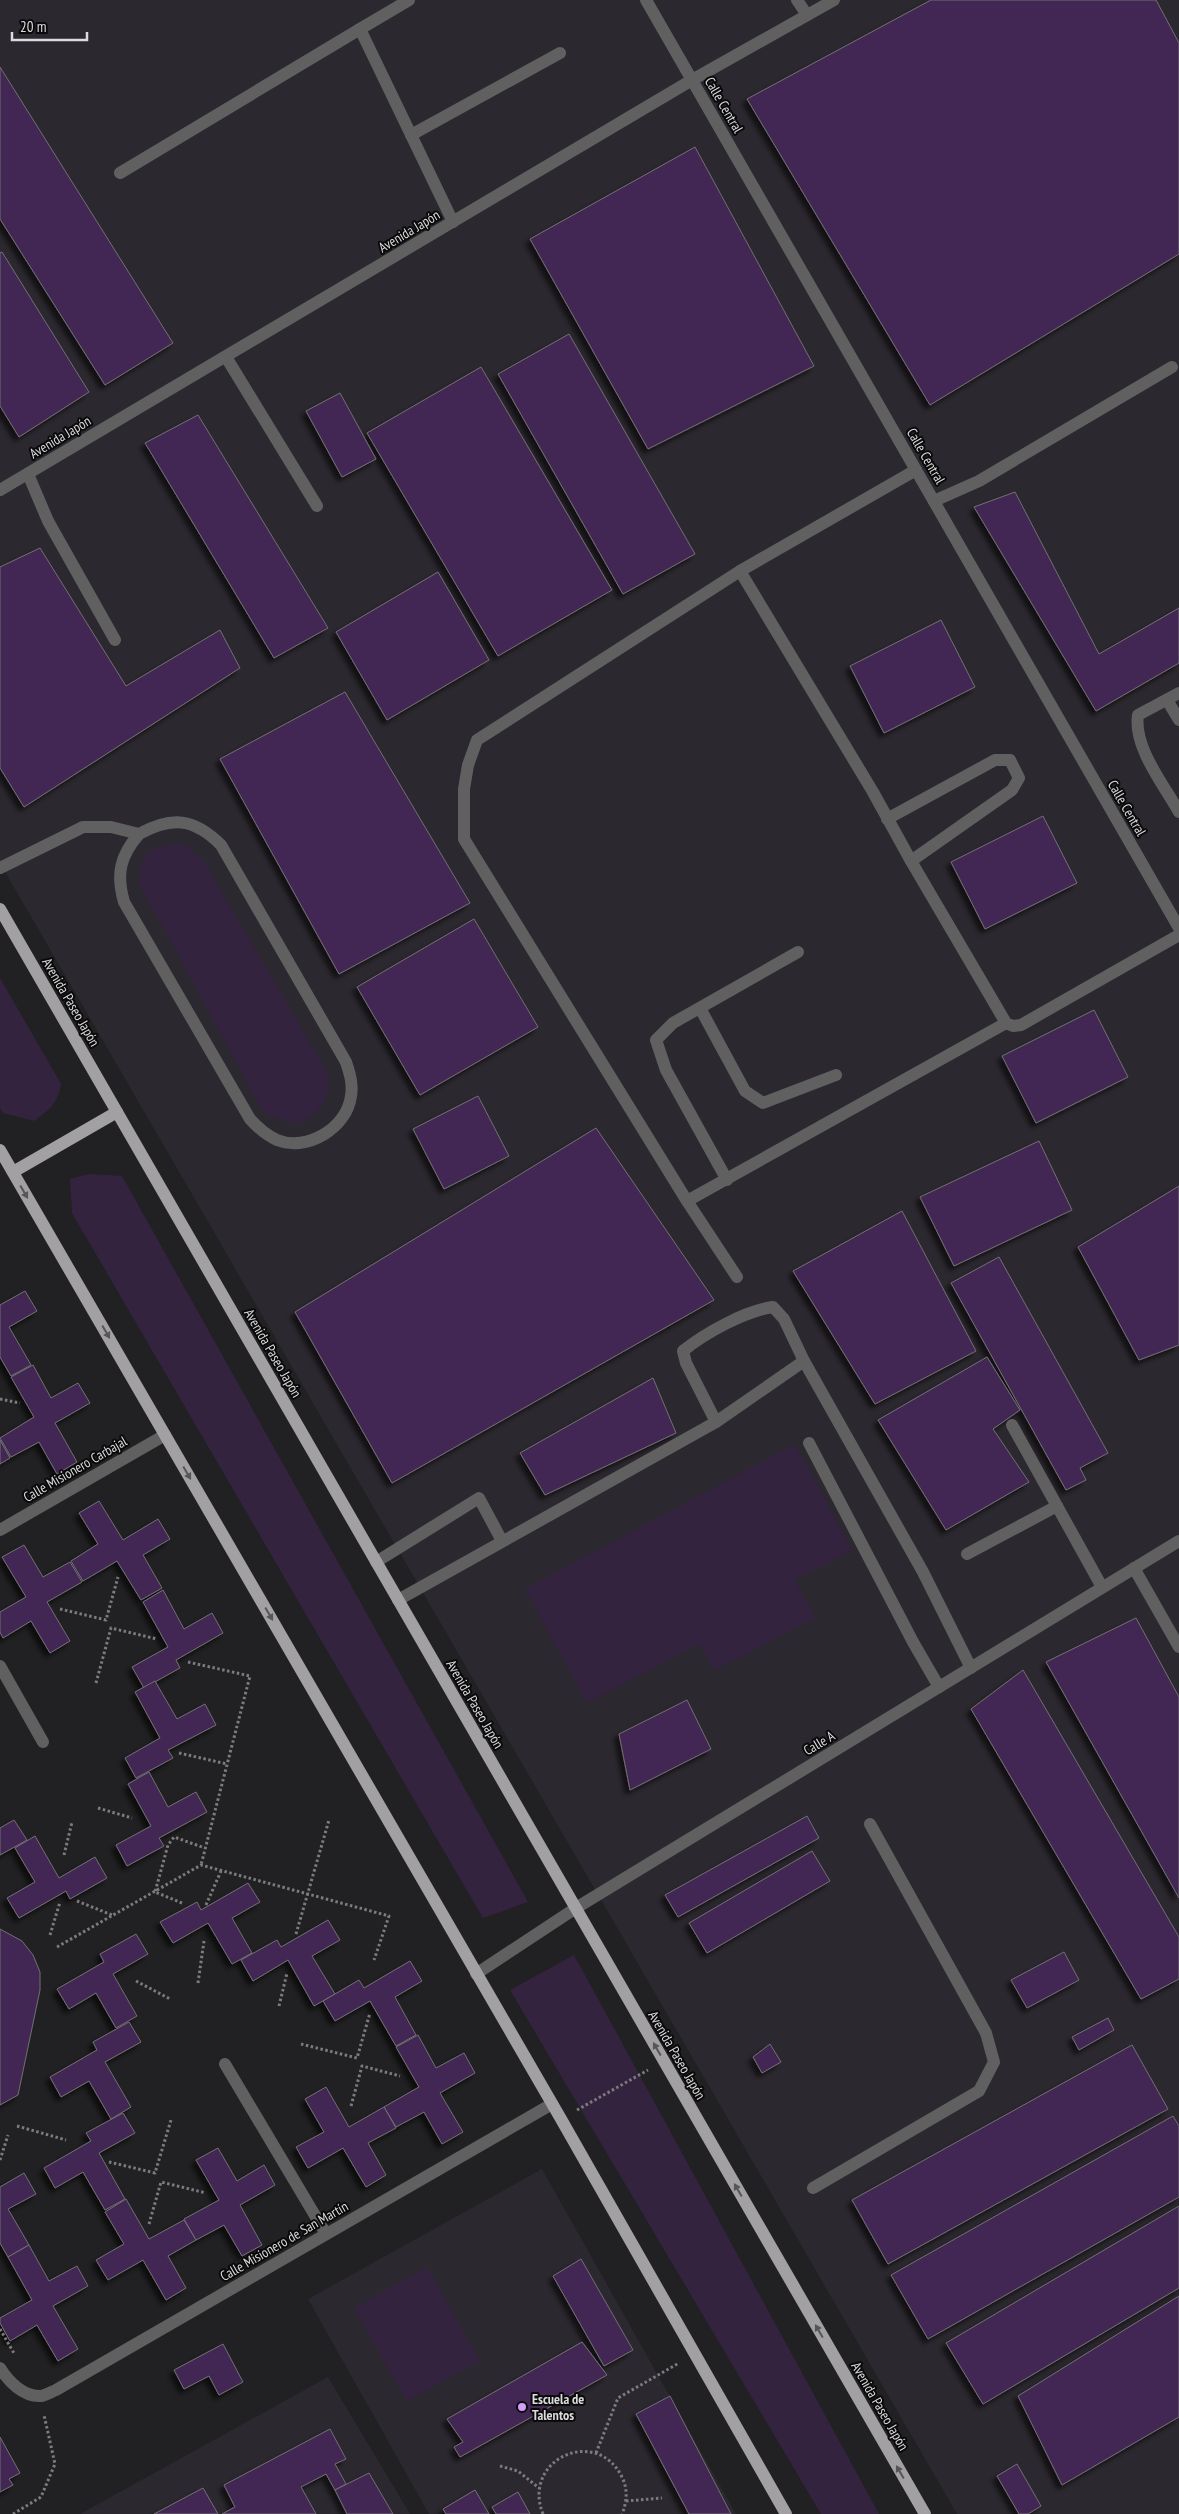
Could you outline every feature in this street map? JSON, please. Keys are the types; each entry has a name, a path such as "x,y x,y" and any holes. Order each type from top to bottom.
{"main road":[{"name":"Avenida Paseo Japón","path":"0,909 925,2514"},
{"path":"13,1172 117,1112"},
{"path":"0,1150 561,2119 786,2514"}],"street":[{"path":"120,173 409,0"},
{"name":"Calle Central","path":"646,0 1179,928"},
{"path":"797,0 807,15"},
{"name":"Avenida Japón","path":"0,490 692,80 834,0"},
{"path":"360,29 453,222"},
{"path":"411,134 560,53"},
{"path":"226,357 317,506"},
{"path":"934,501 979,480 1172,367"},
{"path":"737,1277 687,1201 464,838 464,789 468,765 477,740 740,571 916,470"},
{"path":"28,474 48,522 115,640"},
{"path":"740,571 874,792 887,818 1006,1023 1013,1026 1021,1025 1179,935"},
{"path":"1179,693 1138,715 1136,726 1142,747 1179,812"},
{"path":"1167,700 1179,720"},
{"path":"887,818 994,760 1010,760 1019,778 1012,790 911,860"},
{"path":"0,868 84,827 111,827 139,834 155,825 173,821 192,824 209,834 221,845 346,1062 352,1080 351,1098 344,1115 332,1129 316,1139 298,1143 279,1141 263,1132 250,1119 124,902 119,884 120,866 127,848 139,834"},
{"path":"727,1180 666,1070 656,1040 673,1023 798,952"},
{"path":"700,1008 744,1091 763,1103 836,1076"},
{"path":"687,1201 1006,1023"},
{"path":"716,1422 686,1364 683,1351 694,1342 756,1310 773,1308 784,1319 804,1361 923,1572 971,1668"},
{"path":"398,1600 716,1422 804,1361"},
{"path":"1012,1425 1102,1587"},
{"name":"Calle Misionero Carbajal","path":"0,1530 165,1435"},
{"path":"809,1444 913,1642 939,1687"},
{"path":"376,1562 479,1498 502,1542"},
{"path":"966,1554 1057,1506"},
{"name":"Calle A","path":"476,1974 576,1908 1179,1540"},
{"path":"1134,1568 1179,1647"},
{"path":"0,1666 43,1742"},
{"path":"813,2188 979,2091 994,2062 986,2033 870,1824"},
{"path":"225,2064 326,2234"},
{"name":"Calle Misionero de San Martín","path":"35,2394 56,2390 552,2104"},
{"path":"0,2368 8,2381 18,2388 35,2394"}],"path":[{"path":"0,1399 20,1402"},
{"path":"60,1609 106,1620 118,1577"},
{"path":"96,1684 111,1628 158,1639"},
{"path":"57,1948 201,1865 250,1676 188,1662"},
{"path":"179,1753 227,1764"},
{"path":"98,1808 132,1818"},
{"path":"296,1934 329,1820"},
{"path":"64,1855 72,1822"},
{"path":"155,1892 168,1845 174,1837 205,1848"},
{"path":"201,1865 389,1916 374,1960"},
{"path":"206,1905 221,1871"},
{"path":"155,1892 182,1903"},
{"path":"77,1901 112,1916"},
{"path":"50,1935 60,1902"},
{"path":"198,1983 204,1941"},
{"path":"279,2006 287,1973"},
{"path":"136,1982 170,1999"},
{"path":"301,2044 357,2058 370,2012"},
{"path":"561,2119 664,2061"},
{"path":"351,2106 362,2066 400,2076"},
{"path":"109,2162 156,2173 171,2120"},
{"path":"17,2126 66,2140"},
{"path":"0,2160 8,2135"},
{"path":"149,2224 161,2182 206,2193"},
{"path":"596,2453 618,2398 694,2354"},
{"path":"13,2514 41,2497 55,2464 35,2394"},
{"path":"543,2514 539,2503 539,2488 544,2474 553,2462 566,2454 581,2451 596,2453 608,2459 618,2469 624,2481 626,2501 622,2514"},
{"path":"500,2466 518,2471 539,2488"},
{"path":"626,2501 662,2498"}],"shaded area":[{"path":"0,0 1179,0 1179,2514 957,2514 0,863"},
{"path":"173,845 186,845 203,860 329,1075 329,1088 325,1100 319,1110 302,1122 280,1120 264,1113 140,885 141,868 146,856 156,849"},
{"path":"0,978 61,1084 55,1102 34,1121 3,1113 0,1108"},
{"path":"89,1174 122,1176 528,1902 483,1918 72,1213 70,1179"},
{"path":"795,1444 852,1550 795,1580 815,1618 714,1671 699,1644 587,1703 525,1589"},
{"path":"574,1955 879,2514 821,2514 510,1990"},
{"name":"Escuela de Talentos","path":"542,2169 736,2514 429,2514 308,2299"},
{"path":"427,2267 480,2361 407,2401 354,2308"},
{"path":"328,2377 410,2514 80,2514"}],"building":[{"path":"931,0 1156,0 1179,43 1179,254 930,405 747,99"},
{"path":"0,67 173,343 105,385 0,219"},
{"path":"695,147 814,366 648,449 530,239"},
{"path":"2,252 89,392 19,437 0,406 0,253"},
{"path":"569,334 695,554 623,594 498,374"},
{"path":"481,367 612,590 498,656 367,433"},
{"path":"340,393 376,459 342,477 306,411"},
{"path":"198,415 328,628 274,658 145,443"},
{"path":"1015,492 1099,654 1179,608 1179,663 1096,711 974,507"},
{"path":"40,548 126,686 220,630 240,668 24,807 0,768 0,567"},
{"path":"438,572 489,660 387,720 336,632"},
{"path":"941,620 975,687 884,733 850,666"},
{"path":"345,692 470,903 339,974 220,759"},
{"path":"1043,816 1077,883 985,929 951,862"},
{"path":"474,919 538,1027 420,1095 357,987"},
{"path":"1094,1010 1128,1077 1036,1123 1002,1056"},
{"path":"478,1096 509,1156 444,1189 413,1129"},
{"path":"596,1128 714,1300 392,1483 295,1312"},
{"path":"1039,1141 1072,1210 954,1266 920,1197"},
{"path":"1179,1186 1179,1345 1139,1360 1078,1247"},
{"path":"902,1211 976,1351 875,1404 793,1271"},
{"path":"999,1257 1108,1453 1080,1468 1086,1480 1066,1490 951,1283"},
{"path":"25,1291 37,1311 9,1327 31,1365 11,1376 0,1357 0,1305"},
{"path":"987,1357 1020,1410 993,1429 1029,1482 946,1530 878,1420"},
{"path":"33,1365 51,1398 78,1383 90,1403 55,1423 77,1462 57,1474 39,1442 11,1457 0,1438 34,1417 11,1377"},
{"path":"653,1378 676,1433 545,1495 520,1453"},
{"path":"0,1440 10,1458 0,1464"},
{"path":"99,1501 123,1540 158,1519 170,1539 143,1555 162,1588 141,1600 117,1561 83,1581 71,1561 98,1544 79,1513"},
{"path":"24,1545 43,1577 70,1562 82,1582 47,1602 70,1641 50,1653 31,1621 3,1638 0,1632 0,1612 26,1597 2,1557"},
{"path":"163,1590 184,1629 212,1613 223,1633 176,1660 180,1668 144,1688 132,1667 168,1647 143,1602"},
{"path":"1136,1618 1179,1697 1179,1898 1046,1662"},
{"path":"1023,1670 1179,1937 1179,1979 1141,1999 971,1709"},
{"path":"155,1681 177,1719 205,1704 216,1725 168,1750 173,1758 136,1778 125,1758 160,1738 135,1692"},
{"path":"687,1700 711,1749 630,1790 619,1734"},
{"path":"149,1772 168,1807 196,1792 207,1812 159,1838 164,1846 127,1866 116,1845 151,1826 128,1784"},
{"path":"807,1816 819,1838 678,1917 665,1895"},
{"path":"14,1820 27,1840 0,1855 0,1828"},
{"path":"35,1836 59,1878 95,1857 107,1878 70,1899 66,1891 19,1918 7,1898 35,1882 15,1848"},
{"path":"812,1851 830,1881 707,1953 689,1923"},
{"path":"248,1883 260,1902 232,1918 252,1953 232,1964 208,1923 173,1943 160,1922 197,1902 201,1910"},
{"path":"328,1920 340,1940 312,1956 335,1994 314,2006 288,1960 253,1981 241,1960 277,1940 281,1947"},
{"path":"0,1929 22,1941 33,1955 40,1972 40,1990 18,2095 0,2105"},
{"path":"136,1934 148,1954 113,1974 137,2016 116,2028 96,1993 69,2009 57,1989 104,1962 100,1954"},
{"path":"1064,1952 1079,1980 1027,2008 1011,1980"},
{"path":"410,1961 422,1981 395,1997 416,2035 396,2046 370,2001 335,2021 323,2001 359,1980 364,1988"},
{"path":"1108,2018 1114,2030 1079,2050 1072,2037"},
{"path":"129,2022 141,2042 105,2062 131,2107 111,2119 89,2081 61,2097 50,2077 97,2050 93,2042"},
{"path":"418,2035 436,2068 464,2053 475,2073 440,2093 463,2132 442,2144 424,2112 396,2127 384,2107 419,2087 396,2047"},
{"path":"770,2044 781,2062 762,2073 753,2057"},
{"path":"1132,2045 1168,2109 888,2264 852,2200"},
{"path":"326,2087 349,2127 384,2107 396,2128 368,2143 386,2175 366,2187 343,2148 308,2168 296,2147 324,2132 305,2099"},
{"path":"123,2113 135,2133 99,2153 125,2199 105,2210 83,2172 55,2188 44,2168 91,2141 86,2133"},
{"path":"1173,2116 1179,2126 1179,2197 928,2339 891,2275"},
{"path":"218,2148 237,2181 264,2165 275,2185 240,2205 262,2245 242,2256 224,2225 196,2240 184,2219 219,2200 196,2160"},
{"path":"24,2173 36,2194 8,2209 29,2245 8,2257 0,2243 0,2187"},
{"path":"126,2199 149,2239 184,2220 196,2240 168,2256 186,2288 166,2300 143,2260 108,2280 96,2260 124,2244 105,2212"},
{"path":"1179,2206 1179,2288 983,2404 946,2343"},
{"path":"29,2245 49,2281 77,2266 88,2286 53,2306 78,2349 58,2361 37,2325 10,2341 0,2323 0,2318 32,2300 8,2257"},
{"path":"581,2259 633,2350 604,2366 553,2276"},
{"path":"1179,2296 1179,2417 1062,2485 1018,2396"},
{"path":"582,2342 607,2375 460,2457 454,2447 463,2442 447,2419"},
{"path":"223,2344 243,2382 219,2395 209,2376 184,2389 174,2370"},
{"path":"670,2396 731,2514 689,2514 636,2414"},
{"path":"330,2429 346,2459 335,2464 346,2484 335,2490 326,2474 301,2487 316,2514 222,2514 235,2507 224,2485"},
{"path":"0,2437 20,2473 9,2479 13,2485 0,2492"},
{"path":"1017,2464 1041,2506 1028,2514 1019,2514 997,2476"},
{"path":"369,2473 393,2514 347,2514 335,2490"},
{"path":"203,2488 218,2514 154,2514"},
{"path":"475,2490 489,2514 446,2514 443,2509"},
{"path":"518,2492 530,2514 496,2514 492,2507"}],"place":[{"name":"Escuela de Talentos","path":"522,2407"}]}
